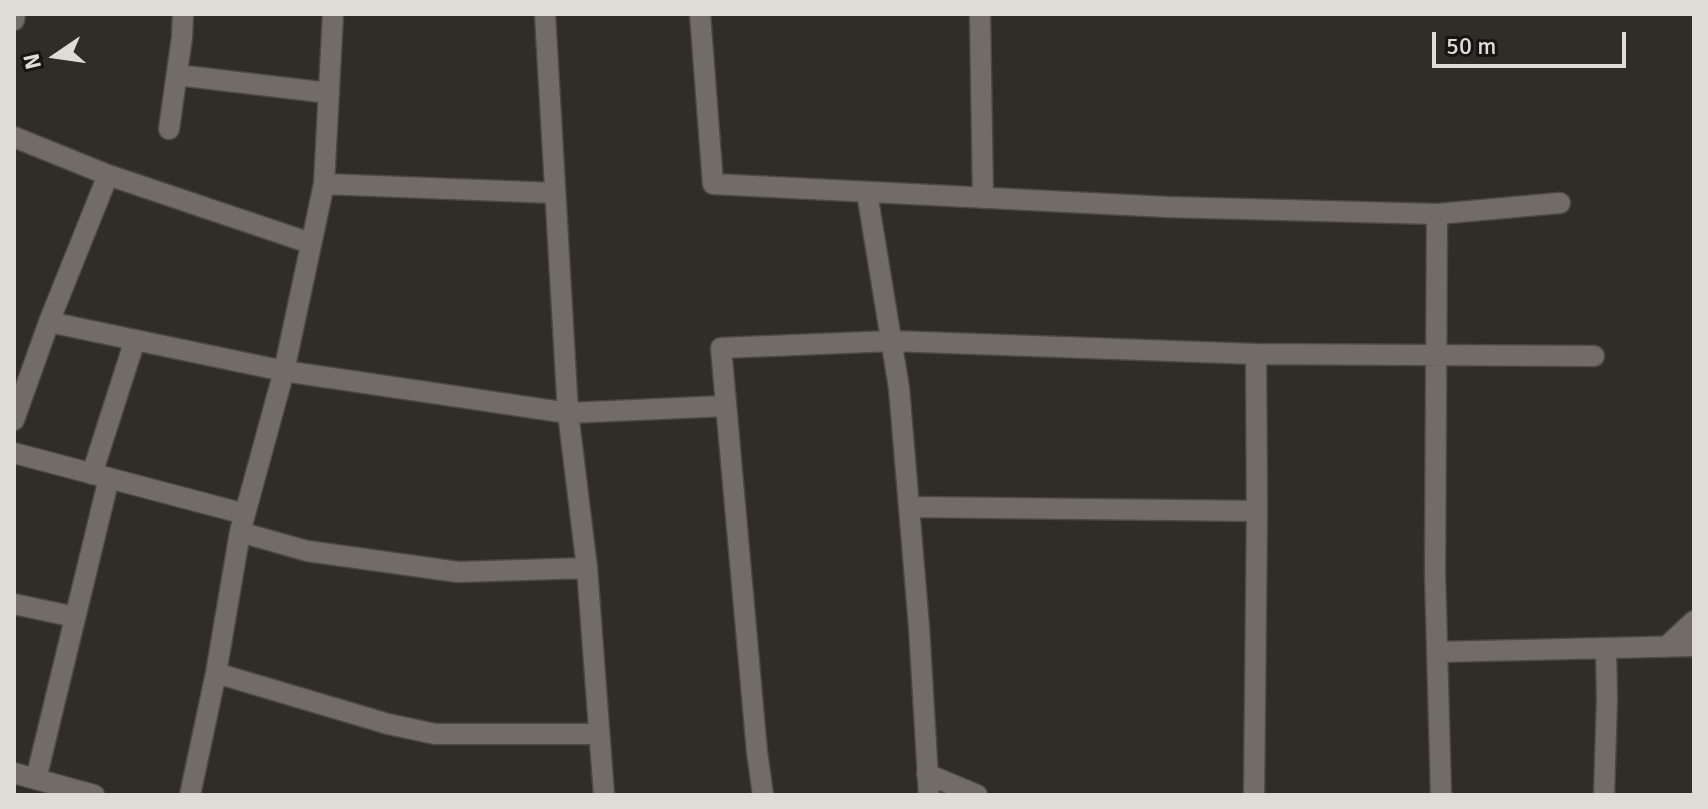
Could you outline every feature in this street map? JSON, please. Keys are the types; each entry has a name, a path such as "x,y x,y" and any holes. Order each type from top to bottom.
{"street":[{"path":"169,129 183,14"},
{"path":"190,795 216,673 242,523 284,371 324,184 333,14"},
{"path":"545,14 568,413 587,568 604,795"},
{"path":"700,14 713,184 1167,207 1437,214 1560,203"},
{"path":"980,14 983,198"},
{"path":"177,75 329,93"},
{"path":"16,145 310,243"},
{"path":"14,420 49,322 108,175"},
{"path":"324,184 555,193"},
{"path":"867,193 899,388 919,627 928,785 977,795"},
{"path":"1437,214 1435,574 1441,795"},
{"path":"49,322 284,371 568,413 725,406"},
{"path":"36,779 75,617 101,476 135,340"},
{"path":"763,795 721,348 892,341 1256,354 1594,356"},
{"path":"1254,795 1256,354"},
{"path":"14,453 101,476 242,523 307,551 458,572 587,568"},
{"path":"909,507 1257,511"},
{"path":"14,604 75,617"},
{"path":"1666,647 1694,621"},
{"path":"1437,652 1694,646"},
{"path":"1604,795 1606,649"},
{"path":"216,673 424,733 599,734"},
{"path":"14,773 94,795"}]}
